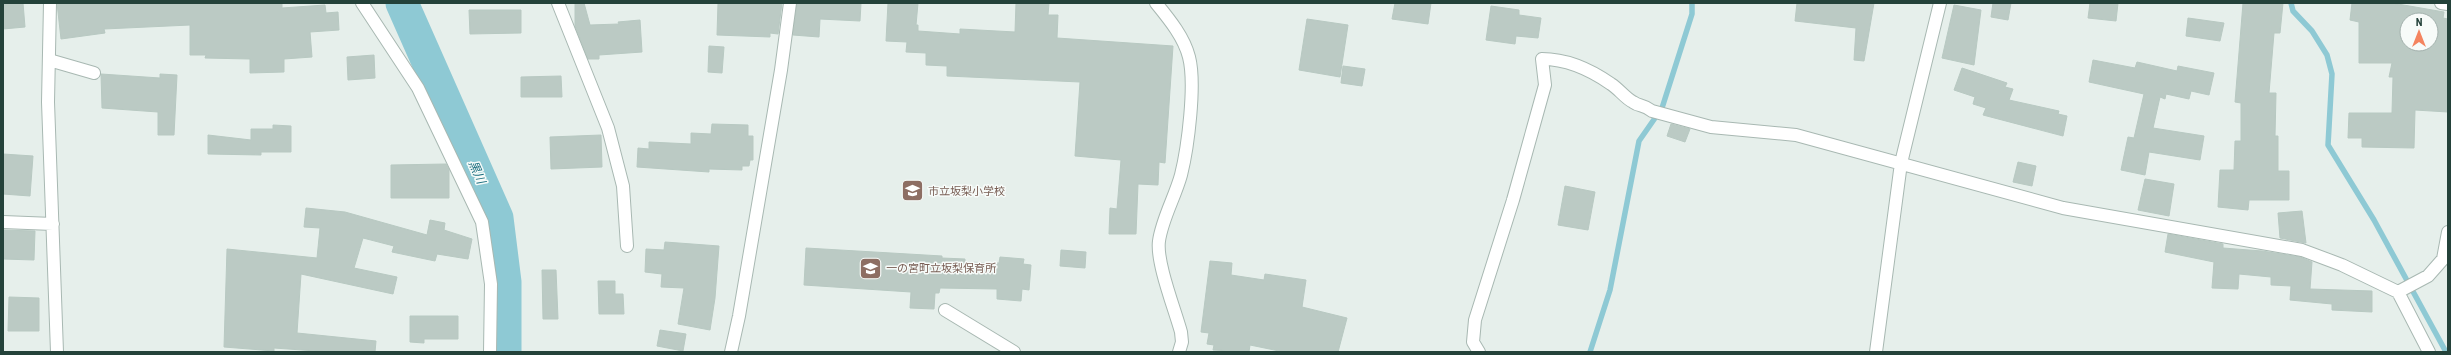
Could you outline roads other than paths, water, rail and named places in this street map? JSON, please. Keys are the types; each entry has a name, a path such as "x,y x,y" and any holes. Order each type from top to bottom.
{"street":[{"path":"50,3 49,60 57,352"},
{"path":"362,3 418,88 482,222 491,284 490,352"},
{"path":"558,3 608,128 623,186 627,246"},
{"path":"731,352 739,316 781,70 790,3"},
{"path":"1156,3 1183,43 1189,57 1191,72 1188,127 1181,174 1159,241 1160,256 1181,332 1182,342 1179,352"},
{"path":"1876,352 1901,163 1940,3"},
{"path":"2441,3 2448,4"},
{"path":"1479,352 1473,342 1475,320 1513,200 1545,84 1542,59 1556,59 1591,71 1612,84 1633,103 1644,105 1652,111 1712,127 1796,135 2063,208 2302,250 2342,265 2400,291 2429,352"},
{"path":"49,60 94,73"},
{"path":"3,222 53,224"},
{"path":"2400,291 2428,276 2443,259 2448,232"},
{"path":"945,310 1014,352"}],"waterway":[{"name":"黒川","path":"402,3 497,218 505,282 505,352"},
{"path":"1590,352 1610,290 1639,141 1662,108 1692,14 1692,3"},
{"path":"2291,3 2293,11 2312,31 2327,55 2332,74 2328,145 2374,220 2446,352"}],"place":[{"name":"市立坂梨小学校","path":"913,191"},
{"name":"一の宮町立坂梨保育所","path":"870,268"}]}
